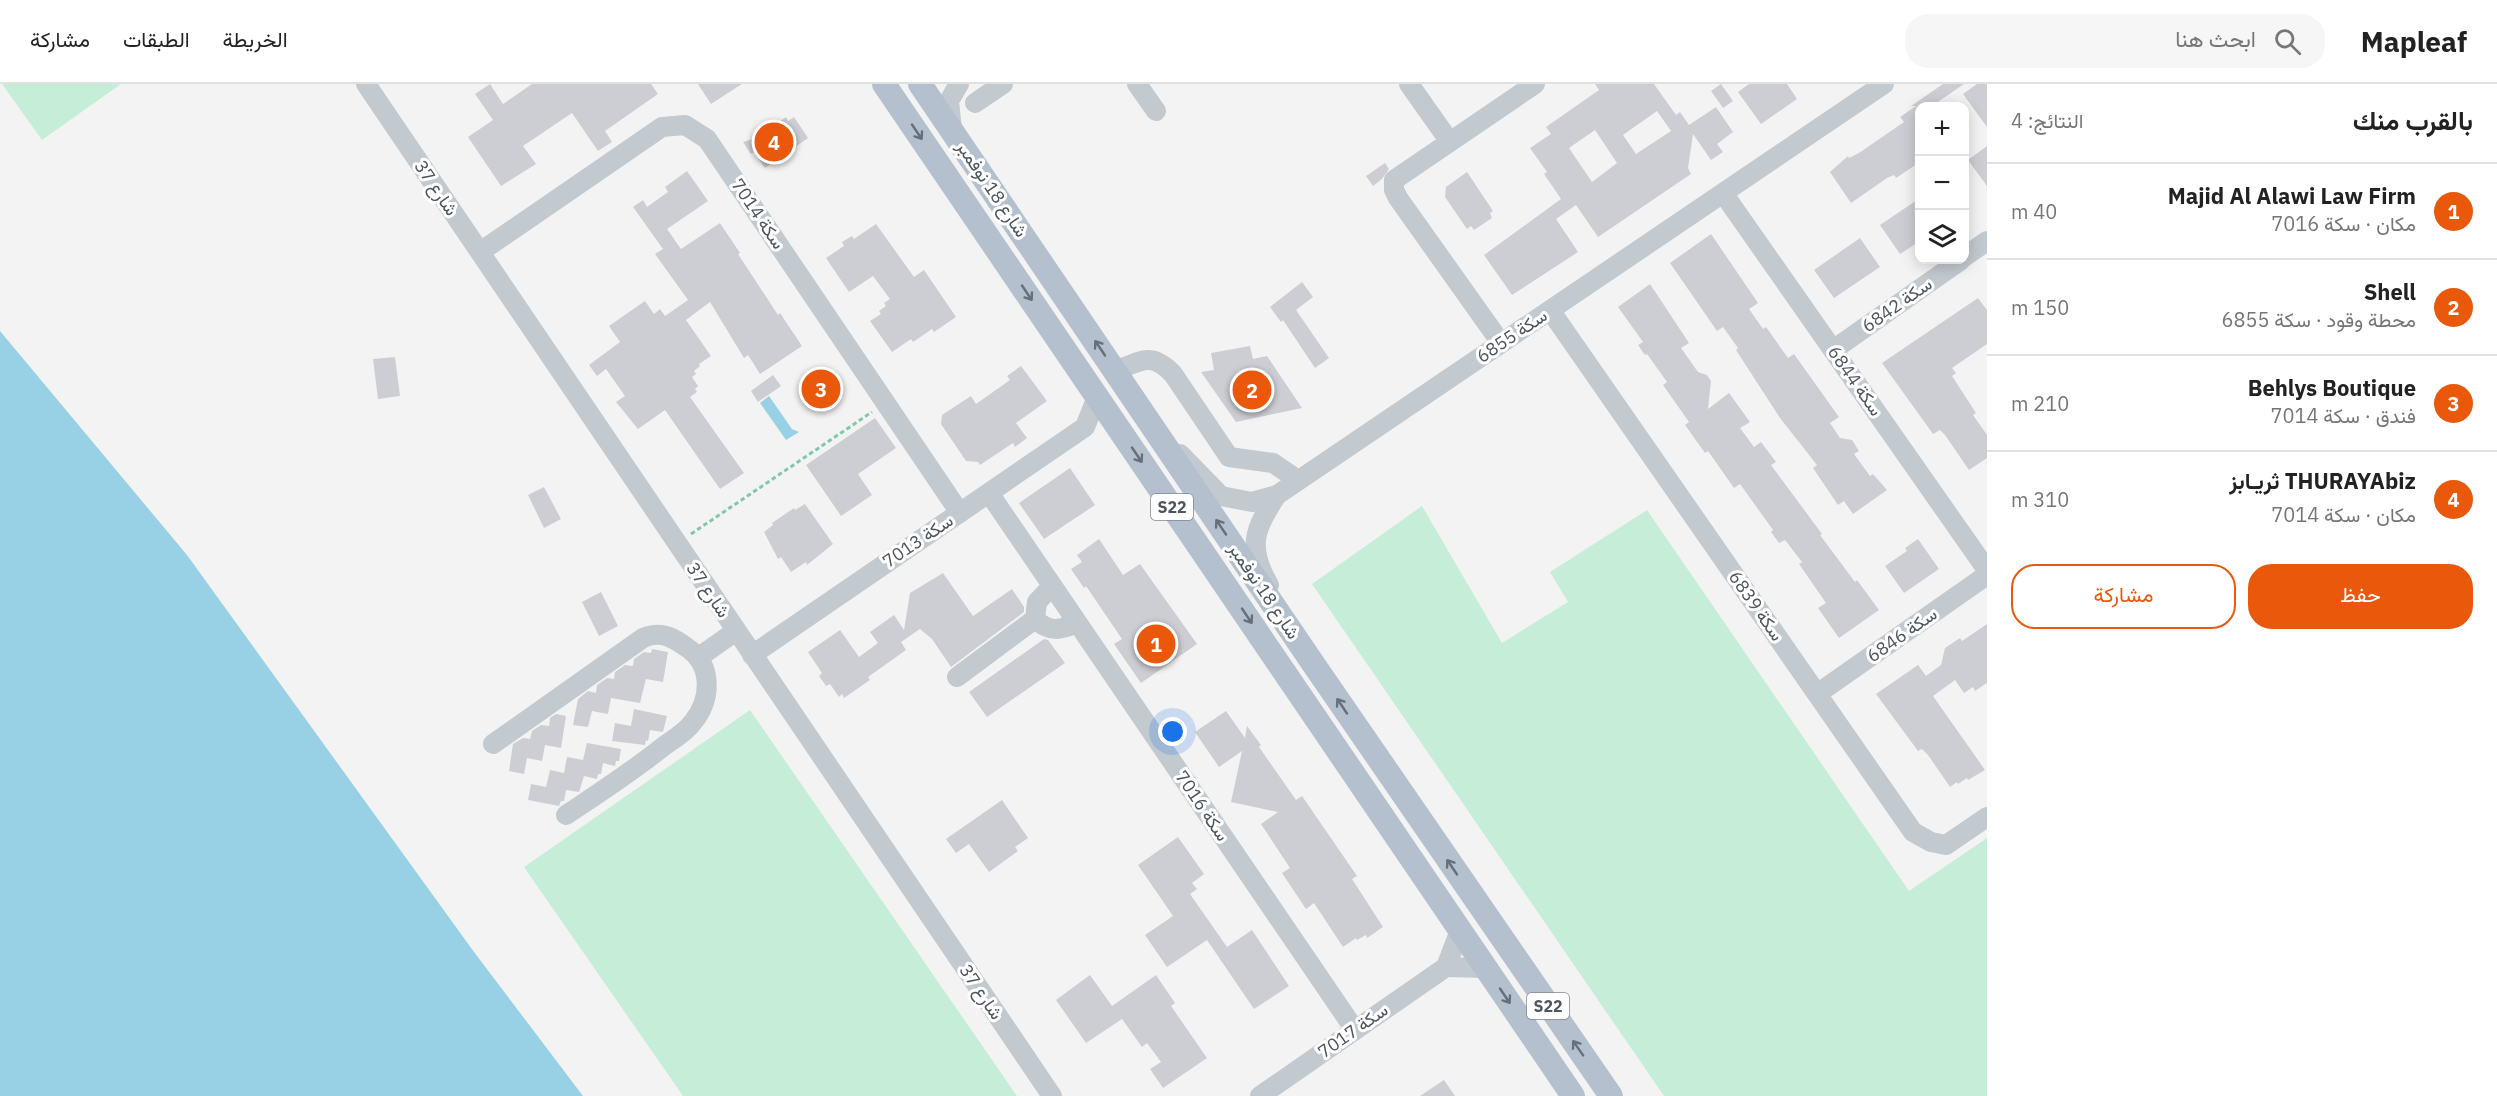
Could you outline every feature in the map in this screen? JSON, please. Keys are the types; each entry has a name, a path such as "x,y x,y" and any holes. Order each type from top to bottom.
{"main road":[{"name":"شارع 18 نوفمبر","path":"884,84 1573,1096"},
{"name":"شارع 18 نوفمبر","path":"920,84 1312,662 1611,1096"}],"street":[{"name":"شارع 37","path":"366,84 1052,1096"},
{"path":"952,130 949,101 959,84"},
{"path":"975,103 1003,84"},
{"path":"1137,84 1156,111"},
{"path":"1409,84 1450,142"},
{"path":"1501,344 1394,190 1394,180 1535,84"},
{"name":"سكة 6855","path":"1147,419 1221,496 1252,502 1277,495 1884,84"},
{"name":"سكة 7014","path":"480,252 662,127 685,125 708,139 960,513"},
{"name":"سكة 6844","path":"1723,193 1987,570"},
{"name":"سكة 6842","path":"1969,254 1987,241"},
{"name":"سكة 6842","path":"1833,350 1955,264"},
{"name":"سكة 6839","path":"1550,310 1913,832 1931,842 1946,846 1987,817"},
{"path":"1115,371 1149,358 1162,363 1173,374 1229,457 1273,463 1298,480"},
{"path":"1097,397 1085,427 1120,429"},
{"name":"سكة 7013","path":"752,655 1085,427"},
{"name":"سكة 7016","path":"989,493 1355,1030"},
{"path":"1277,495 1263,516 1254,542 1262,573 1312,662"},
{"name":"سكة 6846","path":"1817,694 1987,575"},
{"path":"957,677 1035,620 1037,602 1052,586"},
{"path":"1035,620 1050,629 1064,628 1077,623"},
{"path":"699,657 736,631"},
{"path":"493,744 643,638 652,634 671,635 699,657 708,691 702,708 692,724 639,766 566,815"},
{"path":"1460,930 1446,967 1486,968"},
{"name":"سكة 7017","path":"1260,1096 1446,967"}],"path":[{"path":"677,544 886,403"}],"green space":[{"path":"2,84 121,84 42,140"},
{"path":"1422,506 1502,643 1568,602 1550,572 1647,510 1909,891 1987,838 1987,1096 1664,1096 1312,584"},
{"path":"750,710 1017,1096 683,1096 524,867"}],"water":[{"path":"0,331 187,555 474,952 583,1096 0,1096"},
{"path":"769,396 792,429 799,432 786,440 760,403"}],"building":[{"path":"490,84 503,104 532,84 651,84 658,94 605,131 612,142 598,151 572,113 523,146 536,164 501,186 468,137 493,120 475,94"},
{"path":"698,84 742,84 711,104"},
{"path":"1595,84 1654,84 1676,115 1680,112 1689,125 1716,107 1733,132 1717,144 1723,152 1711,160 1693,134 1688,168 1691,174 1598,237 1576,205 1556,219 1578,252 1512,295 1484,255 1561,199 1544,174 1547,172 1530,148 1551,134 1546,127 1599,90","holes":["1657,111 1671,131 1636,154 1623,135","1595,130 1617,163 1592,182 1569,148"]},
{"path":"1721,84 1733,101 1723,108 1711,91"},
{"path":"1749,84 1787,84 1797,99 1761,124 1738,92"},
{"path":"1943,84 1964,84 1938,102 1917,102"},
{"path":"1977,84 1987,84 1987,127 1969,102 1963,94"},
{"path":"1915,107 1915,165 1896,178 1894,175 1887,178 1851,203 1830,172 1848,156 1849,158 1859,153 1904,122 1900,117"},
{"path":"786,117 788,121 794,117 808,138 765,168 754,152 751,154 743,142 756,138"},
{"path":"1987,146 1987,186 1969,161"},
{"path":"1385,163 1389,169 1373,186 1366,176"},
{"path":"687,171 708,201 667,229 681,249 720,223 778,315 780,313 802,346 760,374 748,355 744,358 710,302 686,320 711,356 699,364 700,366 694,371 696,374 692,377 698,386 695,389 697,392 690,397 744,473 720,489 665,410 638,429 616,402 625,396 606,369 597,376 589,365 620,342 609,326 645,301 654,314 660,309 665,316 688,300 655,254 663,249 633,207 643,200 647,207 668,192 665,187"},
{"path":"1467,172 1493,211 1490,213 1492,218 1474,230 1471,226 1467,229 1445,197 1446,187"},
{"path":"1915,201 1915,244 1900,254 1880,225"},
{"path":"876,224 914,277 924,270 956,317 934,332 932,329 913,342 911,339 892,352 870,321 881,314 879,311 890,299 873,276 849,292 826,258 844,246 842,242 852,236 854,239"},
{"path":"1711,234 1758,303 1749,309 1763,329 1766,327 1788,358 1794,354 1839,417 1830,423 1840,438 1852,440 1859,451 1854,454 1870,476 1873,474 1887,490 1853,514 1844,501 1838,505 1813,468 1817,465 1780,418 1736,350 1738,348 1723,327 1717,331 1670,263"},
{"path":"1860,238 1880,267 1834,298 1814,270"},
{"path":"1302,282 1313,297 1296,310 1329,358 1315,368 1283,320 1281,322 1270,307"},
{"path":"1650,284 1689,343 1681,348 1698,372 1707,375 1711,381 1708,409 1729,393 1750,422 1740,428 1754,447 1761,442 1776,462 1771,465 1822,534 1820,535 1879,610 1839,638 1818,608 1826,603 1799,564 1802,562 1785,540 1779,543 1771,532 1773,530 1740,484 1734,488 1708,451 1705,453 1685,425 1689,422 1663,385 1667,382 1638,345 1643,342 1618,307"},
{"path":"1978,298 1987,310 1987,344 1952,368 1956,373 1952,376 1976,413 1973,415 1987,435 1987,458 1969,470 1940,430 1933,434 1882,363"},
{"path":"1250,346 1253,359 1267,356 1302,408 1236,422 1201,372 1214,370 1211,353"},
{"path":"395,357 400,396 378,399 373,359"},
{"path":"1021,366 1047,401 1016,423 1027,438 1015,447 1013,443 980,465 978,462 966,461 941,424 942,415 971,396 976,404 1010,380 1007,376"},
{"path":"773,375 781,386 758,402 751,391"},
{"path":"875,418 896,448 858,474 872,495 841,516 806,465"},
{"path":"1070,468 1095,505 1044,539 1019,503"},
{"path":"544,487 561,519 544,528 528,495"},
{"path":"805,504 833,544 807,565 806,562 791,572 781,557 778,559 764,532 773,525 772,523 794,508 795,510"},
{"path":"1099,539 1123,575 1140,564 1197,644 1141,683 1114,644 1122,639 1086,586 1084,588 1071,569 1082,562 1077,555"},
{"path":"1918,539 1939,569 1904,593 1885,566 1907,551 1905,548"},
{"path":"943,573 973,616 1012,589 1024,607 1024,612 951,667 932,639 920,629 901,642 906,650 868,677 870,680 844,698 842,694 839,697 830,684 826,686 819,676 822,673 808,652 840,630 859,657 878,643 870,632 894,615 904,630 910,593"},
{"path":"601,592 618,626 599,636 582,602"},
{"path":"1987,624 1987,683 1975,691 1973,687 1964,693 1955,680 1933,696 1985,770 1950,787 1928,755 1922,749 1918,751 1876,694 1918,665 1926,676 1941,665 1945,648 1960,638 1962,641"},
{"path":"1044,639 1048,640 1065,663 987,717 969,692"},
{"path":"652,649 668,652 663,682 646,679 640,703 611,698 608,714 592,711 588,727 573,725 578,699 588,691 596,693 597,685 607,678 614,679 615,672 625,665 633,666 634,659 644,652 651,653"},
{"path":"634,709 667,716 663,732 650,730 645,745 612,741 615,723 631,726"},
{"path":"1226,711 1245,738 1247,726 1296,800 1302,796 1357,876 1352,879 1383,927 1367,938 1366,935 1357,940 1356,938 1343,947 1314,903 1306,909 1282,873 1290,868 1261,824 1278,812 1231,802 1242,751 1219,767 1195,732"},
{"path":"556,714 566,716 561,748 545,745 542,761 527,758 524,774 509,771 513,744 523,738 530,739 532,731 541,725 549,726 550,718"},
{"path":"587,743 621,749 619,761 616,761 615,766 603,763 601,774 598,774 597,779 584,776 579,792 566,790 564,801 561,801 559,806 528,800 531,784 546,787 550,770 564,773 567,757 583,760"},
{"path":"1002,800 1028,838 1015,847 1018,851 989,872 969,844 956,853 946,839"},
{"path":"1178,837 1204,874 1192,883 1197,889 1190,894 1227,947 1252,930 1289,986 1254,1009 1207,940 1167,967 1145,935 1173,916 1138,865"},
{"path":"1090,975 1112,1006 1156,975 1175,1003 1171,1006 1207,1058 1163,1088 1150,1069 1161,1062 1147,1043 1142,1047 1122,1019 1086,1043 1056,1000"},
{"path":"1444,1080 1455,1096 1420,1096"}],"place":[{"name":"THURAYAbiz ثريـابز","path":"774,142"},
{"name":"Behlys Boutique","path":"821,389"},
{"name":"Shell","path":"1252,390"},
{"name":"Majid Al Alawi Law Firm","path":"1156,644"}]}
